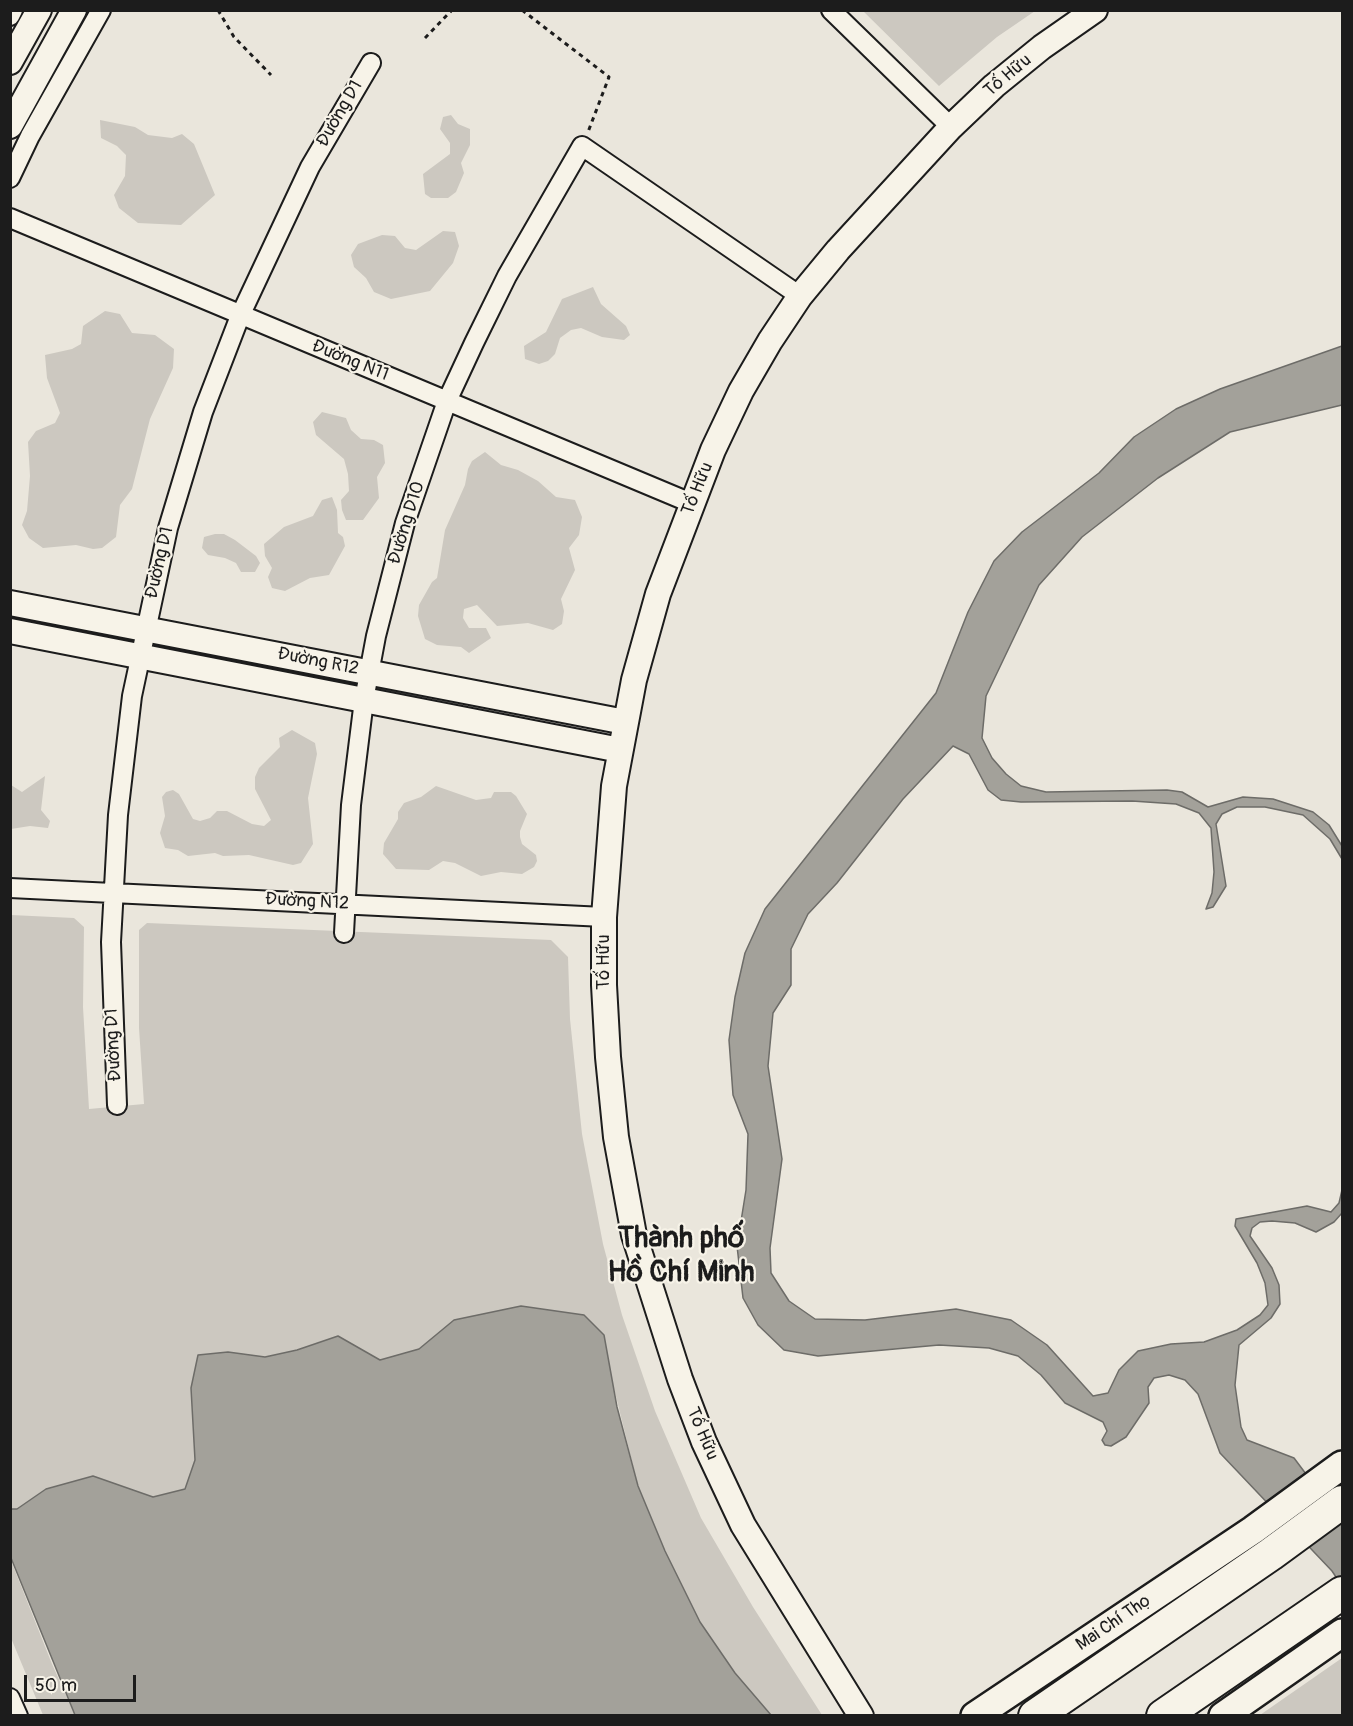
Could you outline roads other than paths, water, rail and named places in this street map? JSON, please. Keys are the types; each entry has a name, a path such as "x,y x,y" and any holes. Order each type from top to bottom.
{"highway":[{"name":"Mai Chí Thọ","path":"1035,1716 1271,1554 1342,1502"},
{"path":"1162,1716 1342,1593"}],"main road":[{"path":"10,62 39,10"},
{"path":"10,126 74,10"},
{"name":"Tố Hữu","path":"861,1716 743,1525 704,1442 662,1328 634,1235 616,1137 605,1018 604,917 614,786 625,722 658,594 691,503 741,391 800,296 928,150 1026,60 1095,10"},
{"name":"Đường R12","path":"10,603 625,722"},
{"name":"Đường R12","path":"10,631 620,750"},
{"name":"Mai Chí Thọ","path":"975,1716 1252,1530 1342,1466"},
{"path":"1223,1716 1342,1633"}],"street":[{"path":"10,16 14,10"},
{"path":"10,178 40,118 100,10"},
{"path":"831,10 951,127"},
{"name":"Đường D1","path":"117,1105 111,992 112,893 126,736 139,656 168,528 203,412 240,316 310,167 371,63"},
{"name":"Đường D10","path":"344,933 351,806 364,700 405,523 447,401 507,276 582,146 800,296"},
{"name":"Đường N11","path":"10,218 691,503"},
{"name":"Đường N12","path":"10,888 604,917"},
{"path":"10,1698 18,1716"}],"district":[{"name":"Thành phố Hồ Chí Minh","path":"681,1256"}]}
